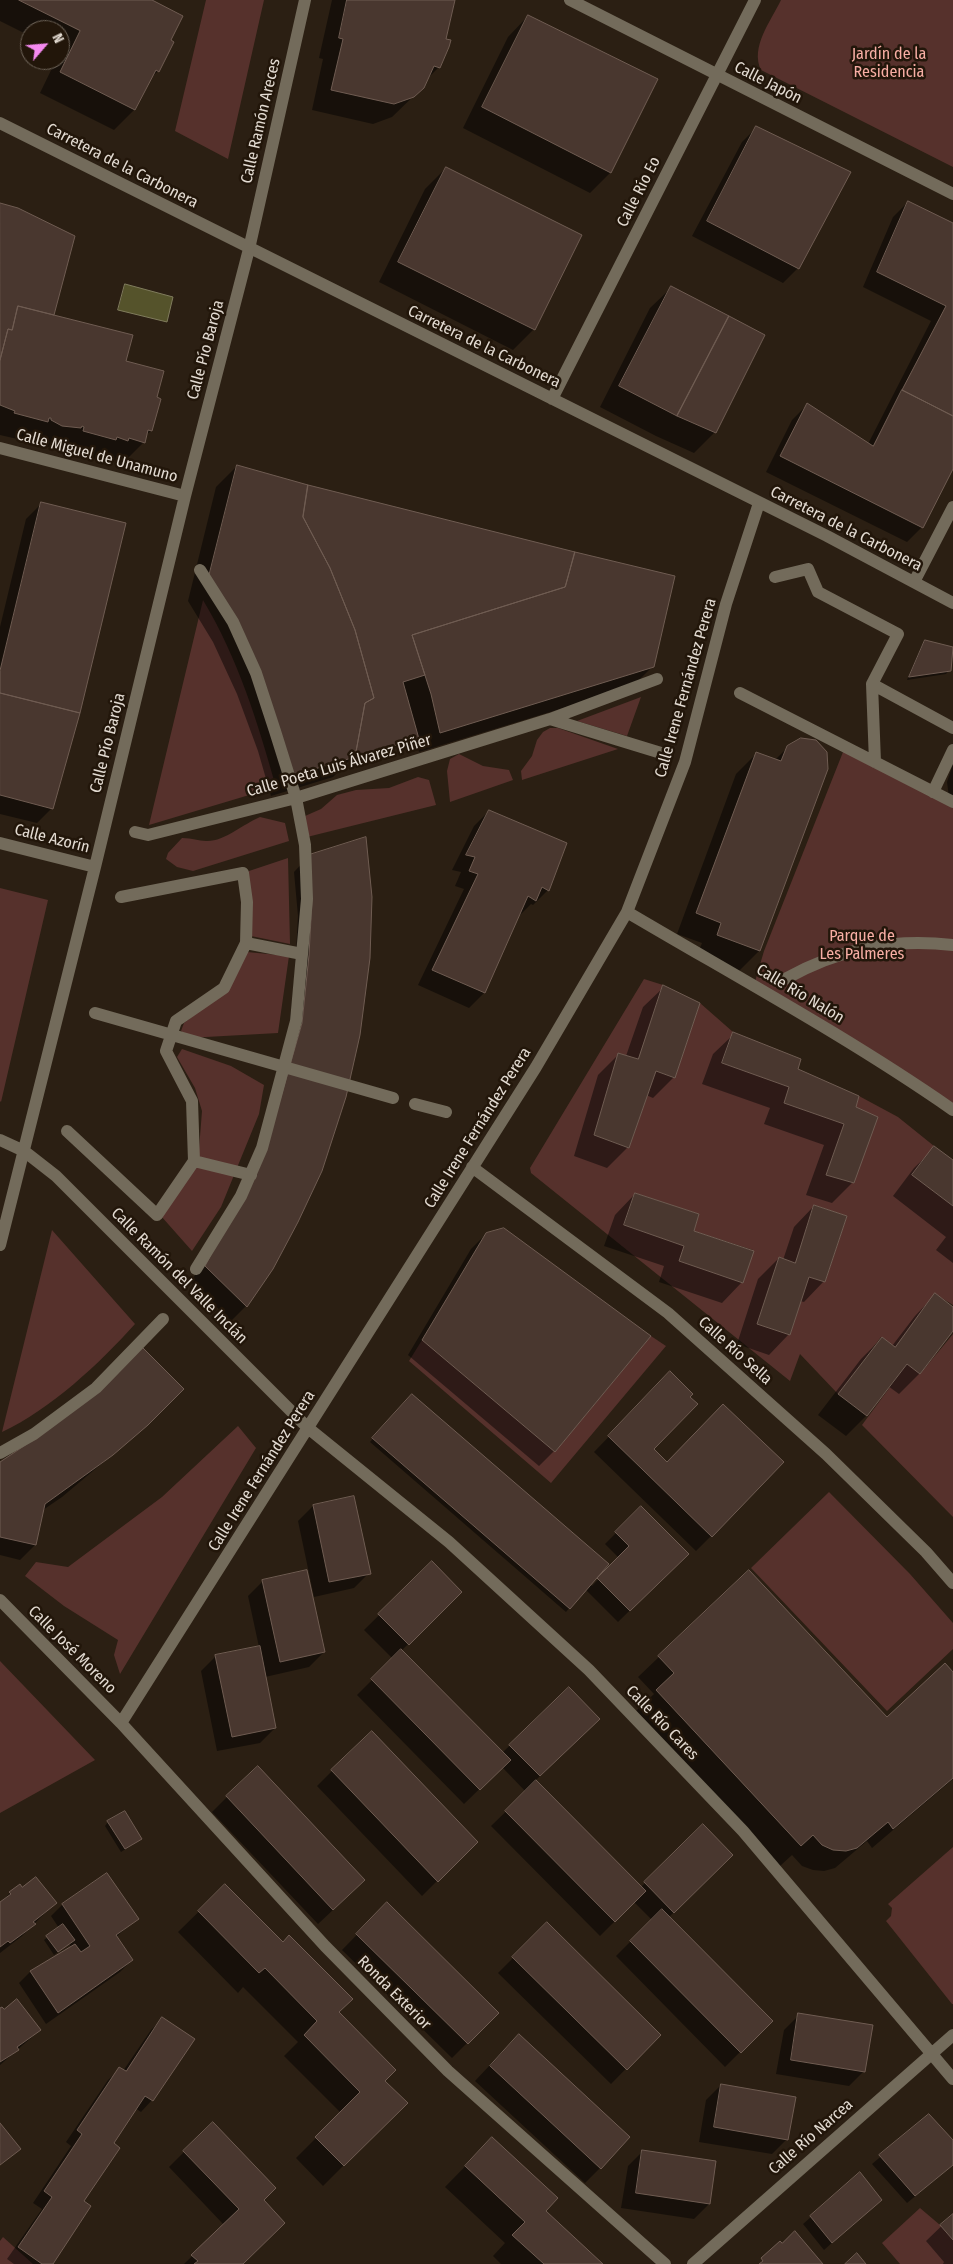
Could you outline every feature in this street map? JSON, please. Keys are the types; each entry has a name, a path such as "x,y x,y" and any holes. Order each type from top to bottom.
{"street":[{"name":"Calle Ramón Areces","path":"248,249 305,0"},
{"name":"Calle Japón","path":"570,0 953,194"},
{"name":"Calle Río Eo","path":"552,399 755,0"},
{"name":"Carretera de la Carbonera","path":"0,123 248,249 759,503 953,603"},
{"name":"Calle Pío Baroja","path":"0,1245 248,249"},
{"name":"Calle Miguel de Unamuno","path":"0,448 185,496"},
{"name":"Calle Irene Fernández Perera","path":"121,1723 536,1067 627,912 686,762 726,604 759,503"},
{"path":"914,582 953,508"},
{"path":"775,577 808,569 818,592 898,634 872,684 875,762"},
{"path":"196,1269 218,1236 251,1175 262,1148 296,1021 307,899 305,845 296,798 256,673 232,622 200,570"},
{"name":"Calle Poeta Luis Álvarez Piñer","path":"135,832 148,835 296,798 550,719 657,679"},
{"path":"872,684 953,728"},
{"path":"740,693 953,802"},
{"path":"550,719 661,753"},
{"path":"932,792 953,750"},
{"name":"Calle Azorín","path":"0,843 95,867"},
{"path":"67,1131 157,1214 194,1161 192,1101 166,1051 176,1021 224,988 246,943 247,902 243,873 121,897"},
{"name":"Calle Río Nalón","path":"627,912 887,1065 953,1110"},
{"path":"785,979 811,965 862,948 926,942 953,945"},
{"path":"246,943 302,954"},
{"path":"95,1013 393,1098"},
{"path":"415,1104 446,1112"},
{"name":"Calle Ramón del Valle Inclán","path":"0,1140 24,1151 56,1176 308,1428"},
{"path":"194,1161 251,1175"},
{"name":"Calle Río Sella","path":"472,1167 668,1313 826,1454 926,1552 953,1583"},
{"path":"0,1453 34,1434 96,1388 162,1319"},
{"name":"Calle Río Cares","path":"308,1428 449,1542 589,1670 743,1831 953,2079"},
{"name":"Calle José Moreno","path":"0,1600 121,1723"},
{"name":"Ronda Exterior","path":"121,1723 325,1946 448,2071 665,2264"},
{"name":"Calle Río Narcea","path":"692,2264 953,2035"}],"green space":[{"path":"206,0 264,0 228,159 175,131"},
{"name":"Jardín de la Residencia","path":"781,0 953,0 953,167 761,70 758,61 760,43 767,25"},
{"path":"203,600 227,645 246,691 276,787 149,825"},
{"path":"641,697 627,736 577,721"},
{"path":"550,728 558,728 618,749 522,780 521,771 532,756 537,740 543,732"},
{"name":"Parque de Les Palmeres","path":"845,747 953,802 953,1110 754,985 764,951"},
{"path":"459,754 483,766 509,770 513,780 450,802 447,771 450,759"},
{"path":"418,777 429,780 436,805 307,837 305,816 321,809 337,795 356,790 389,788"},
{"path":"260,817 285,823 289,841 193,871 177,867 166,859 168,853 182,838 213,841 227,836"},
{"path":"288,858 290,944 246,935 243,873"},
{"path":"0,888 48,900 1,1102 0,1101"},
{"path":"247,952 289,956 278,1033 188,1038 181,1031 184,1023 219,995"},
{"path":"644,979 663,985 638,1059 618,1053 594,1135 629,1148 656,1071 674,1078 700,1003 733,1032 722,1063 789,1087 784,1103 844,1124 826,1175 854,1183 856,1107 859,1096 898,1117 934,1146 913,1175 953,1206 953,1305 935,1294 895,1347 881,1337 838,1394 800,1354 790,1381 531,1173 530,1168","holes":["635,1193 699,1214 694,1231 753,1250 743,1283 679,1261 684,1246 624,1225","814,1205 847,1216 825,1282 809,1277 790,1335 757,1323 779,1257 795,1263"]},
{"path":"182,1049 231,1066 264,1085 259,1114 221,1207 192,1251 161,1216 199,1149 202,1111 195,1088 177,1057"},
{"path":"52,1230 135,1324 90,1370 56,1398 2,1432"},
{"path":"953,1334 953,1517 862,1425 907,1364 920,1374"},
{"path":"651,1336 666,1346 551,1483 409,1361 422,1340 555,1452"},
{"path":"238,1426 256,1448 120,1674 114,1655 118,1640 64,1606 25,1576 36,1562 68,1567 162,1497"},
{"path":"829,1492 910,1574 953,1623 953,1649 887,1711 751,1568"},
{"path":"0,1661 95,1760 0,1813"},
{"path":"953,1847 952,2004 886,1921 891,1916 892,1908 888,1904"},
{"path":"920,2208 940,2225 953,2240 953,2264 900,2264 882,2243"},
{"path":"3,2237 33,2264 0,2264 0,2241"}],"shaded area":[{"path":"125,284 173,297 167,322 118,310"}],"building":[{"path":"19,0 152,0 183,16 171,40 174,42 159,72 156,70 135,110 60,72 61,70 70,70 70,52 80,31 70,26 70,20 58,20"},
{"path":"347,0 455,0 446,39 451,40 449,47 440,68 434,66 424,88 414,97 394,104 331,90 343,39 339,38"},
{"path":"528,15 658,79 611,173 482,107"},
{"path":"756,126 851,172 799,269 707,221"},
{"path":"446,167 582,235 535,330 398,262"},
{"path":"908,201 953,223 953,416 902,390 946,306 877,272"},
{"path":"0,203 18,208 75,236 54,315 18,306 12,330 8,329 0,360"},
{"path":"671,286 729,316 677,416 619,386"},
{"path":"18,306 133,335 126,361 164,371 157,397 161,399 152,431 148,430 145,443 129,438 128,441 117,437 116,440 83,431 84,427 82,426 81,428 62,426 51,420 51,418 49,418 48,422 14,413 15,411 0,405 0,360 8,329 12,330"},
{"path":"729,316 765,335 716,433 677,416"},
{"path":"902,390 953,416 953,469 923,528 780,456 807,403 873,446"},
{"path":"237,465 308,485 303,517 330,568 355,630 374,698 365,703 355,757 291,776 233,621 208,580"},
{"path":"308,485 575,552 565,587 412,635 425,675 403,682 419,739 355,757 365,703 374,698 355,630 330,568 303,517"},
{"path":"41,502 126,523 80,713 0,693 0,671"},
{"path":"575,552 675,576 654,667 440,733 431,694 412,635 565,587"},
{"path":"925,640 953,647 951,671 909,677"},
{"path":"0,693 80,713 53,809 0,795"},
{"path":"801,738 816,740 827,752 828,769 760,951 717,935 721,923 696,913 756,752 781,761 787,746"},
{"path":"489,810 567,843 549,891 542,887 536,901 528,896 485,993 432,970 478,874 469,871 475,857 466,855"},
{"path":"366,837 372,897 370,958 360,1035 346,1097 322,1171 298,1222 273,1269 247,1307 205,1266 266,1149 302,1023 312,900 309,855"},
{"path":"663,985 700,1003 675,1078 656,1071 629,1148 594,1135 618,1053 638,1059"},
{"path":"733,1032 801,1059 798,1069 859,1096 856,1107 878,1117 854,1183 826,1175 844,1124 784,1103 789,1087 722,1063"},
{"path":"934,1146 953,1160 953,1206 912,1175"},
{"path":"635,1193 699,1214 694,1231 754,1251 743,1283 679,1261 684,1246 624,1225"},
{"path":"814,1205 847,1216 825,1282 809,1277 790,1335 757,1324 779,1257 795,1263"},
{"path":"504,1228 651,1336 555,1452 422,1340 486,1233"},
{"path":"935,1293 953,1307 953,1331 920,1374 907,1364 867,1416 838,1394 882,1337 895,1347"},
{"path":"143,1348 184,1389 148,1425 113,1455 45,1504 36,1545 0,1537 0,1462 27,1444"},
{"path":"670,1371 693,1394 690,1397 698,1404 654,1449 667,1462 723,1404 784,1462 712,1537 608,1436"},
{"path":"412,1394 609,1564 570,1609 372,1438"},
{"path":"354,1496 371,1574 329,1582 313,1505"},
{"path":"641,1506 689,1554 630,1611 597,1578 629,1546 615,1532"},
{"path":"432,1561 462,1592 409,1645 378,1614"},
{"path":"307,1570 325,1652 280,1662 262,1580"},
{"path":"749,1570 887,1717 945,1663 953,1672 953,1778 893,1829 888,1822 857,1848 846,1851 833,1850 822,1845 813,1835 801,1846 656,1690 674,1673 658,1656"},
{"path":"260,1646 276,1728 232,1737 215,1655"},
{"path":"401,1649 511,1760 480,1790 371,1679"},
{"path":"569,1687 600,1719 540,1776 509,1745"},
{"path":"372,1731 478,1842 438,1882 331,1770"},
{"path":"258,1766 365,1880 333,1910 226,1796"},
{"path":"536,1780 646,1891 615,1922 505,1811"},
{"path":"125,1811 142,1839 125,1849 107,1821"},
{"path":"703,1824 733,1855 674,1913 644,1882"},
{"path":"107,1873 139,1919 116,1935 133,1960 58,2013 30,1971 75,1944 81,1952 90,1946 62,1904"},
{"path":"36,1877 57,1903 33,1922 36,1924 10,1943 8,1941 0,1947 0,1902 20,1884 22,1887"},
{"path":"225,1884 283,1942 289,1935 353,1999 339,2012 396,2070 385,2081 408,2103 344,2166 315,2137 360,2092 304,2035 317,2021 265,1968 259,1973 198,1911"},
{"path":"387,1902 499,2013 468,2044 356,1934"},
{"path":"662,1909 773,2021 741,2053 630,1941"},
{"path":"547,1922 661,2035 627,2070 512,1957"},
{"path":"63,1924 75,1940 58,1952 46,1936"},
{"path":"17,1999 41,2030 17,2047 19,2050 0,2062 0,2008 4,2009"},
{"path":"798,2013 873,2025 865,2072 791,2060"},
{"path":"162,2017 195,2039 153,2101 145,2096 114,2143 120,2148 84,2201 91,2206 53,2264 42,2264 18,2247 52,2197 44,2191 82,2134 77,2130 119,2067 126,2071"},
{"path":"519,2034 630,2137 601,2169 490,2066"},
{"path":"721,2084 796,2097 788,2140 714,2127"},
{"path":"929,2114 953,2140 953,2165 915,2196 879,2155"},
{"path":"213,2122 276,2188 264,2200 285,2223 243,2264 194,2264 198,2261 191,2255 239,2209 183,2151"},
{"path":"0,2123 21,2149 0,2165"},
{"path":"492,2137 558,2198 546,2211 603,2264 544,2264 512,2235 525,2222 465,2166"},
{"path":"642,2150 716,2161 710,2204 636,2193"},
{"path":"860,2172 882,2200 832,2243 810,2216"},
{"path":"953,2214 953,2240 940,2225"},
{"path":"795,2231 823,2264 759,2264 763,2261 761,2258"},
{"path":"857,2253 866,2264 845,2264"}]}
